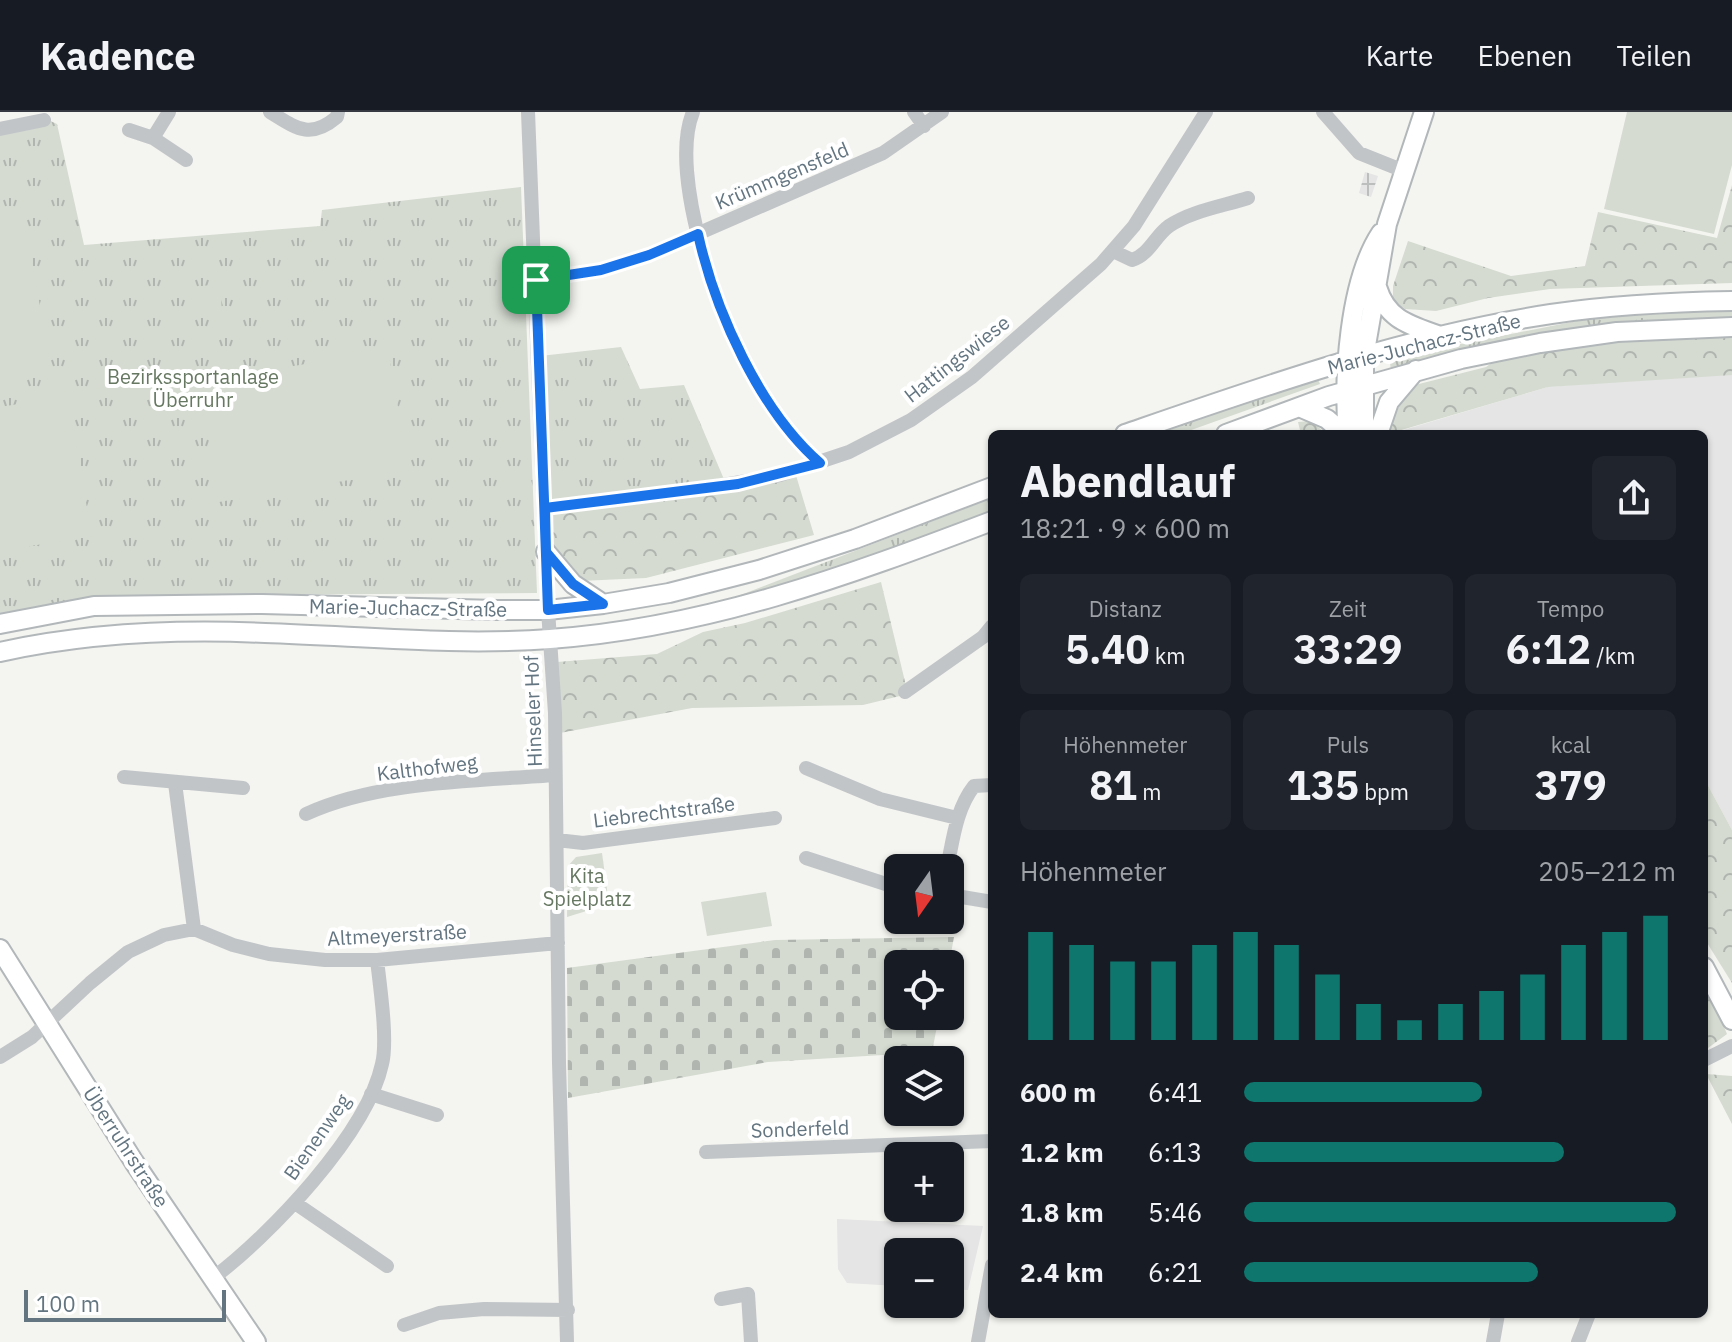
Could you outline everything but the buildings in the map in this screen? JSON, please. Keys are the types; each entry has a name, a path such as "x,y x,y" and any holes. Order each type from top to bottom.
{"main road":[{"path":"1355,360 1376,284 1387,224 1424,112"},
{"path":"1347,430 1354,389 1363,272 1374,243 1387,224"},
{"path":"1376,284 1382,303 1394,316 1440,336"},
{"name":"Marie-Juchacz-Straße","path":"1137,430 1287,378 1440,336 1548,314 1601,307 1732,301"},
{"name":"Marie-Juchacz-Straße","path":"1237,430 1416,370 1540,343 1617,332 1732,327"},
{"path":"1379,430 1389,402 1416,370"},
{"path":"1354,389 1363,430"},
{"path":"1299,407 1327,419 1341,430"},
{"name":"Marie-Juchacz-Straße","path":"0,624 94,606 262,604 548,610 603,604 669,593 759,570 855,539 988,489"},
{"name":"Marie-Juchacz-Straße","path":"0,652 95,637 178,632 416,640 549,639 676,623 770,599 862,570 988,523"},
{"path":"546,552 573,584 603,604"},
{"name":"Überruhrstraße","path":"0,949 134,1162 256,1342"},
{"path":"1708,975 1732,1020"}],"street":[{"path":"153,138 169,112"},
{"path":"270,112 304,131 331,122 338,112"},
{"name":"Hinseler Hof","path":"528,112 555,775 567,1342"},
{"path":"693,112 685,144 698,234 725,317 752,376 800,446 820,463"},
{"path":"914,112 924,126"},
{"name":"Krümmgensfeld","path":"536,280 601,270 649,255 883,153 942,112"},
{"name":"Hattingswiese","path":"545,508 738,484 820,463 877,439 943,399 1057,305 1113,251 1146,208 1206,112"},
{"path":"1323,112 1359,153 1404,171"},
{"path":"0,129 44,120"},
{"path":"129,130 153,138 186,160"},
{"path":"1113,251 1132,260 1141,257 1166,228 1177,221 1248,198"},
{"path":"905,692 988,631"},
{"path":"806,768 880,799 957,818"},
{"name":"Kalthofweg","path":"306,814 349,799 394,790 555,775"},
{"path":"124,777 243,788"},
{"path":"0,1057 32,1037 128,952 164,935 194,929 175,783"},
{"path":"950,854 957,818 967,795 974,786 988,785"},
{"name":"Liebrechtstraße","path":"557,840 583,843 775,818"},
{"path":"806,858 884,883"},
{"path":"964,897 988,901"},
{"name":"Altmeyerstraße","path":"194,929 233,945 269,954 325,960 377,960 558,943"},
{"name":"Bienenweg","path":"213,1278 232,1264 295,1203 351,1129 371,1094 383,1063 377,960"},
{"path":"1708,1058 1732,1046"},
{"name":"Bienenweg","path":"371,1094 437,1115"},
{"name":"Sonderfeld","path":"706,1152 988,1141"},
{"name":"Bienenweg","path":"295,1203 387,1266"},
{"path":"978,1342 988,1287"},
{"path":"721,1299 748,1294 751,1342"},
{"path":"404,1325 439,1313 484,1309 568,1310"},
{"path":"1493,1342 1497,1318"},
{"path":"1578,1342 1587,1318"}],"shaded area":[{"path":"1365,172 1378,176 1371,197 1359,193"},
{"path":"1732,375 1732,830 1708,785 1708,430 1404,430 1548,387"},
{"path":"837,1219 983,1226 968,1290 964,1290 964,1238 884,1238 884,1285 847,1283 838,1269"}],"green space":[{"path":"1627,112 1732,112 1732,165 1714,234 1604,209"},
{"name":"Bezirkssportanlage Überruhr","path":"48,120 57,124 84,245 320,226 322,210 521,187 537,593 91,599 0,615 0,131"},
{"path":"1732,185 1732,283 1550,289 1488,298 1436,311 1405,309 1393,300 1393,286 1408,241 1511,276 1585,266 1598,212 1717,238"},
{"path":"26,225 50,365 0,374 0,230"},
{"path":"220,284 222,312 205,313 202,286"},
{"path":"1732,309 1732,319 1391,371 1390,363 1430,350 1597,317 1645,311"},
{"path":"1732,331 1732,375 1548,387 1401,430 1389,430 1404,395 1415,385 1486,367 1510,350"},
{"path":"621,347 640,389 684,385 726,484 549,506 540,356"},
{"path":"388,350 409,470 219,502 199,382"},
{"path":"1317,377 1320,384 1191,430 1168,430"},
{"path":"67,396 92,536 0,551 0,407"},
{"path":"1310,421 1322,430 1300,430 1298,422"},
{"path":"795,472 814,535 646,578 558,582 549,509"},
{"path":"988,500 988,512 816,576 730,599"},
{"path":"881,582 908,694 863,705 692,708 560,733 557,662 657,654 703,632 745,623"},
{"path":"1708,785 1732,830 1732,983 1708,944"},
{"name":"Kita Spielplatz","path":"602,853 609,904 567,917 568,866 576,857"},
{"path":"766,892 772,926 707,936 701,902"},
{"path":"954,937 952,950 884,950 884,1030 936,1030 933,1046 884,1046 884,1055 768,1062 568,1098 567,968 775,940"},
{"path":"1708,989 1727,1034 1708,1048"},
{"path":"1708,1074 1732,1076 1732,1124 1708,1078"}],"route":[{"path":"698,234 725,317 752,376 800,446 820,463 738,484 545,508 546,552 573,584 603,604 548,610 536,280 601,270 649,255 698,234"}]}
